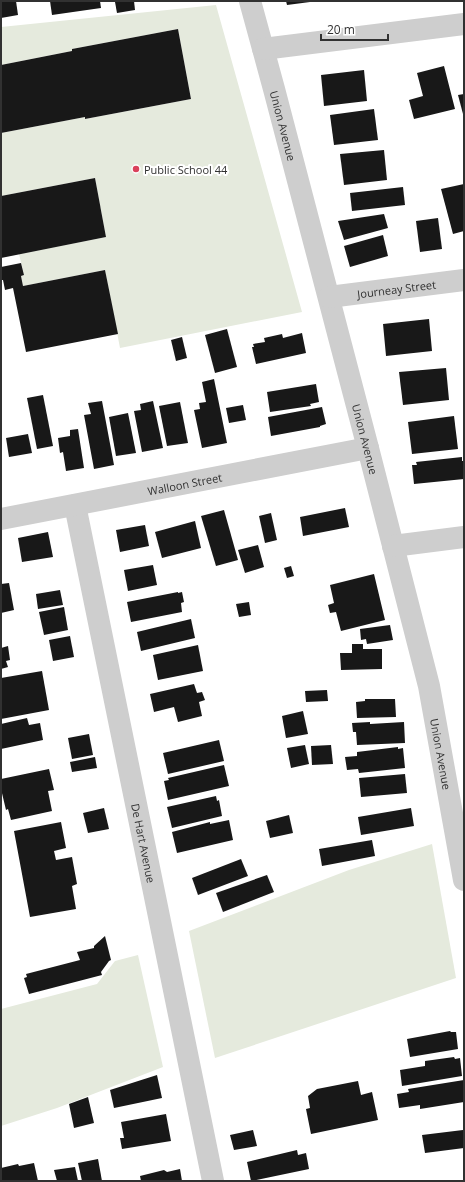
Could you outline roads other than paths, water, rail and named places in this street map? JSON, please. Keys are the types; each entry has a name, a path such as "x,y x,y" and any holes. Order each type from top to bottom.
{"street":[{"name":"Union Avenue","path":"250,1 329,297 429,686 464,880"},
{"path":"263,49 464,24"},
{"name":"Journeay Street","path":"329,297 464,280"},
{"name":"Walloon Street","path":"1,520 368,448"},
{"name":"De Hart Avenue","path":"75,505 213,1181"},
{"path":"393,546 464,537"}],"place":[{"name":"Public School 44","path":"136,169"}]}
